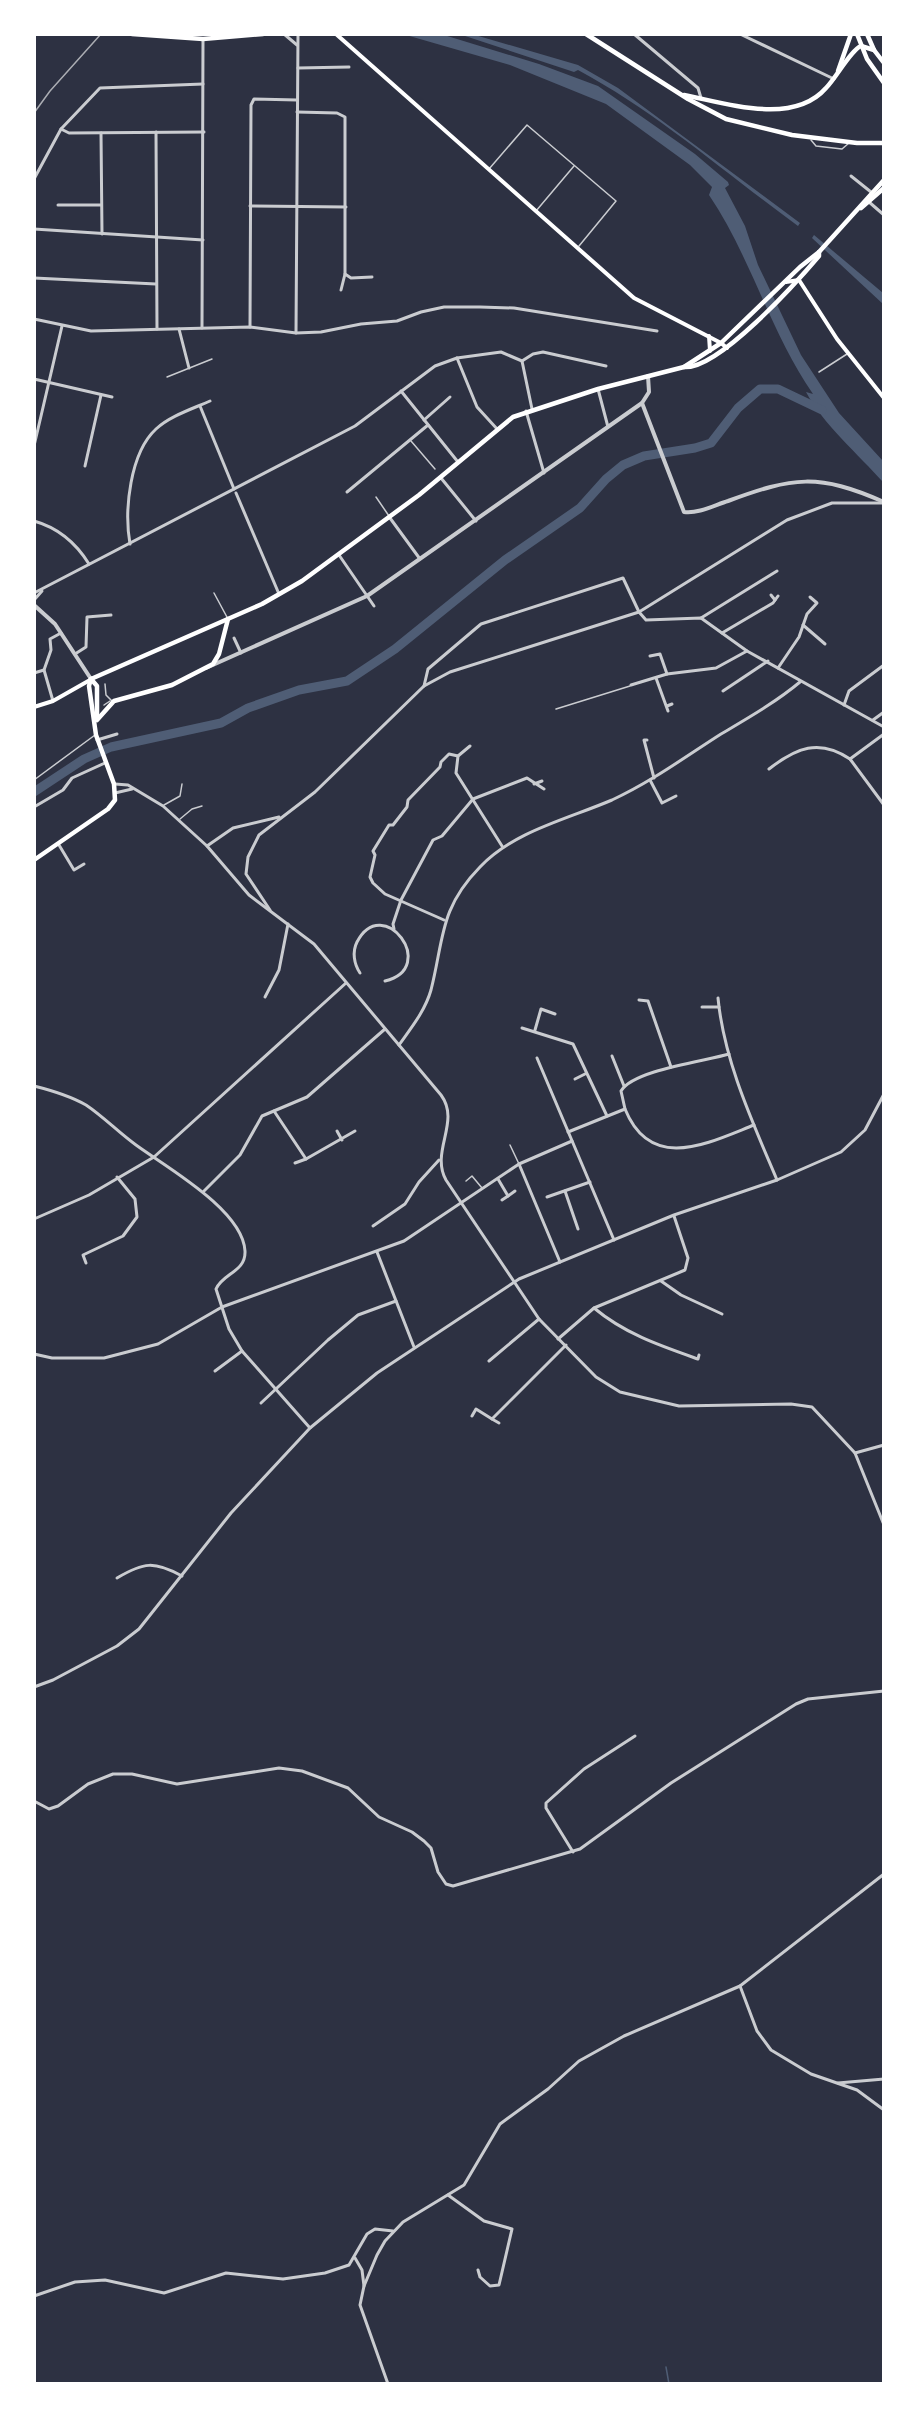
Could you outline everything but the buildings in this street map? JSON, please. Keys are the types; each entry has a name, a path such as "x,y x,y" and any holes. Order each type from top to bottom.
{"main road":[{"path":"132,34 203,39 263,34"},
{"path":"586,34 712,113 726,119 756,128 810,138 884,143"},
{"path":"835,76 851,34"},
{"path":"857,34 861,46 884,83"},
{"path":"867,34 874,50 884,63"},
{"path":"336,35 634,298 709,336 727,349"},
{"path":"684,95 750,107 786,108 815,98 844,68 852,52 861,46"},
{"path":"861,46 874,50"},
{"path":"701,99 701,103 726,119"},
{"path":"684,368 721,343 819,252 884,180"},
{"path":"859,209 884,188"},
{"path":"34,707 53,701 91,679 279,594 390,518 513,417 598,389 699,365 727,349 799,280 819,256 819,252"},
{"path":"781,286 789,280 799,280"},
{"path":"799,280 848,353 884,398"},
{"path":"709,336 710,351"},
{"path":"94,726 112,701 172,685 218,660 228,619"},
{"path":"91,679 97,686 97,720"},
{"path":"34,860 59,845 108,809 115,800 114,784 104,761 94,726 88,686 91,679"}],"street":[{"path":"284,34 298,47"},
{"path":"296,333 298,34"},
{"path":"634,34 698,88 701,99"},
{"path":"740,34 749,36 835,76"},
{"path":"202,328 203,39"},
{"path":"298,68 349,67"},
{"path":"34,179 61,129 100,88 203,84"},
{"path":"250,327 251,105 254,99 297,100"},
{"path":"297,112 337,113 345,117 345,274 341,290"},
{"path":"61,129 69,133 204,132"},
{"path":"156,132 157,329"},
{"path":"101,133 102,234"},
{"path":"851,176 871,192"},
{"path":"869,202 884,215"},
{"path":"58,205 102,205"},
{"path":"250,206 346,207"},
{"path":"34,229 203,240"},
{"path":"345,274 351,278 372,277"},
{"path":"34,278 156,284"},
{"path":"34,319 91,331 250,327 296,333 321,332 361,324 397,321 444,307 514,308 657,331"},
{"path":"34,446 62,326"},
{"path":"179,329 189,368"},
{"path":"34,592 355,426 435,366 457,358 501,352 522,361"},
{"path":"522,361 533,354 543,352 606,366"},
{"path":"457,358 477,407 498,430"},
{"path":"522,361 532,409"},
{"path":"206,668 242,654 367,596 642,403 650,392 648,376"},
{"path":"34,379 112,397"},
{"path":"598,389 609,427"},
{"path":"401,391 459,463"},
{"path":"85,466 102,394"},
{"path":"424,420 450,397"},
{"path":"130,544 126,515 145,440 157,427 210,401"},
{"path":"642,403 681,509 688,513 796,480 819,481 863,493 884,502"},
{"path":"200,406 234,489"},
{"path":"526,411 544,473"},
{"path":"347,492 428,425"},
{"path":"441,478 476,521"},
{"path":"362,480 366,485"},
{"path":"236,493 279,594"},
{"path":"270,911 249,880 247,866 254,842 280,817 315,792 424,686 450,672 639,612 787,520 809,510 832,503 884,502"},
{"path":"390,518 420,560"},
{"path":"34,521 49,526 67,538 89,564"},
{"path":"339,555 374,606"},
{"path":"424,686 428,669 481,624 623,578 639,612 646,620 701,618 777,571"},
{"path":"43,589 35,606 61,633 91,679"},
{"path":"722,633 776,598 771,595"},
{"path":"778,668 799,637 807,614 817,603 810,597"},
{"path":"75,654 86,647 87,616 111,615"},
{"path":"701,618 747,651 884,727"},
{"path":"803,625 825,644"},
{"path":"53,701 45,670 51,650 50,639 61,633"},
{"path":"234,638 242,654"},
{"path":"631,686 667,674 716,668 747,651"},
{"path":"650,656 660,654 667,674"},
{"path":"723,691 768,662"},
{"path":"844,705 849,691 884,665"},
{"path":"34,673 45,670"},
{"path":"656,678 667,708 672,704"},
{"path":"399,1045 419,1017 430,991 444,920 454,898 479,867 502,846 613,800 652,779 779,699 800,682"},
{"path":"873,720 884,712"},
{"path":"97,739 117,734"},
{"path":"850,759 884,734"},
{"path":"647,740 644,740 645,752 652,779 662,803 676,796"},
{"path":"470,746 458,756 456,773 502,846"},
{"path":"769,770 786,756 802,748 820,746 839,752 850,759 884,805"},
{"path":"444,920 385,894 370,877 375,855 373,851 389,825 393,825 407,807 408,800 440,767 441,762 449,754 458,756"},
{"path":"34,807 63,790 72,778 104,761"},
{"path":"394,929 393,924 401,900 424,858 426,848 453,825 458,814 473,799 527,778 544,789"},
{"path":"534,784 542,781"},
{"path":"114,784 121,783 163,806 207,846 238,885 314,944 447,1104 449,1122 440,1160 443,1175 539,1319 596,1377 620,1392 695,1408 806,1405 812,1407 855,1453 884,1525"},
{"path":"115,794 134,789"},
{"path":"207,846 232,828 280,817"},
{"path":"59,845 74,870 84,864"},
{"path":"265,997 279,970 288,924"},
{"path":"360,973 354,961 354,954 362,935 379,926 394,929 401,934 408,947 407,959 398,975 385,981"},
{"path":"34,1219 89,1195 154,1156 346,983"},
{"path":"718,998 729,1054 754,1125 777,1179"},
{"path":"639,1000 648,1001 671,1067"},
{"path":"702,1007 719,1007"},
{"path":"535,1030 541,1009 555,1014"},
{"path":"522,1028 535,1030 573,1044 585,1074 601,1099 607,1116"},
{"path":"204,1191 240,1155 262,1116 307,1097 386,1029"},
{"path":"624,1086 671,1067 729,1054"},
{"path":"612,1056 624,1086 621,1097 629,1120 648,1139 672,1148 687,1149 754,1125"},
{"path":"537,1058 614,1240"},
{"path":"575,1079 585,1074"},
{"path":"34,1086 85,1105 204,1191 240,1233 245,1246 243,1264 219,1283 216,1289 229,1329 242,1351 310,1428"},
{"path":"34,1687 53,1680 130,1638 156,1610 231,1513 310,1428 377,1373 414,1347 513,1282 674,1215 777,1179 841,1152 866,1130 884,1094"},
{"path":"568,1132 625,1109"},
{"path":"274,1111 296,1140 306,1159"},
{"path":"337,1131 342,1140"},
{"path":"295,1163 342,1140 355,1131"},
{"path":"34,1354 52,1358 104,1358 158,1344 222,1307 377,1252 418,1233 519,1164 572,1141"},
{"path":"373,1226 405,1204 409,1196 440,1160"},
{"path":"519,1164 561,1263"},
{"path":"86,1263 83,1255 123,1236 137,1217 135,1199 117,1177"},
{"path":"498,1179 508,1196"},
{"path":"547,1197 590,1182"},
{"path":"502,1200 515,1191"},
{"path":"565,1191 579,1229"},
{"path":"558,1338 594,1308 685,1270 688,1258 674,1215"},
{"path":"137,1217 142,1219"},
{"path":"377,1252 414,1347"},
{"path":"661,1281 681,1295 722,1314"},
{"path":"261,1403 358,1315 396,1301"},
{"path":"594,1308 611,1322 640,1337 698,1358"},
{"path":"489,1361 539,1319"},
{"path":"492,1419 566,1345"},
{"path":"215,1371 242,1351"},
{"path":"472,1416 476,1409 499,1423"},
{"path":"855,1453 884,1445"},
{"path":"117,1578 139,1565 162,1566 182,1576"},
{"path":"119,1571 122,1575"},
{"path":"884,1612 884,1620"},
{"path":"34,1801 49,1809 58,1806 88,1784 113,1774 132,1774 177,1784 279,1768 302,1771 348,1788 379,1817 418,1836 431,1848 438,1872 446,1884 453,1886 573,1852 671,1783 796,1704 808,1699 884,1690"},
{"path":"573,1852 546,1808 546,1803 584,1769 635,1736"},
{"path":"388,2384 360,2305 364,2286 377,2255 394,2231 403,2222 464,2185 500,2124 548,2090 579,2061 624,2036 740,1986 884,1874"},
{"path":"740,1986 757,2031 771,2050 811,2074 861,2092 884,2110"},
{"path":"836,2084 884,2079"},
{"path":"448,2195 484,2221 512,2229 499,2285 490,2286 478,2271"},
{"path":"34,2296 75,2282 105,2280 164,2293 226,2273 283,2279 325,2273 349,2265 367,2234 383,2228 394,2231"},
{"path":"355,2258 362,2270 364,2286"}],"lane":[{"path":"488,170 527,125 616,201 577,248"},
{"path":"535,211 574,165"},
{"path":"819,372 848,353"},
{"path":"168,377 212,359"},
{"path":"410,440 435,470"},
{"path":"376,497 390,518"},
{"path":"214,593 228,619"},
{"path":"104,705 112,701 106,694 105,684"},
{"path":"556,709 631,686"},
{"path":"34,780 97,739"},
{"path":"163,806 180,796 182,784"},
{"path":"180,820 192,809 202,806"},
{"path":"510,1145 519,1164"},
{"path":"466,1181 472,1176 482,1189"}],"water":[{"path":"406,35 444,35 539,64 598,86 695,154 728,182 729,185 725,188 745,226 758,265 801,355 839,413 883,461 883,482 831,427 813,404 806,392 813,394 785,346 724,218 709,195 712,187 690,165 606,104 510,65"},
{"path":"462,35 475,35 578,65 618,88 800,223 798,226 664,124 578,70 574,72"},
{"path":"814,235 883,293 883,304 812,238"}],"waterway":[{"path":"34,792 84,759 111,747 221,723 248,708 299,690 347,681 395,649 505,560 580,508 606,479 623,465 644,456 695,448 711,443 738,408 760,389 778,389 822,410"},
{"path":"666,2367 669,2384"}],"railway":[{"path":"34,113 50,91 101,34"}]}
